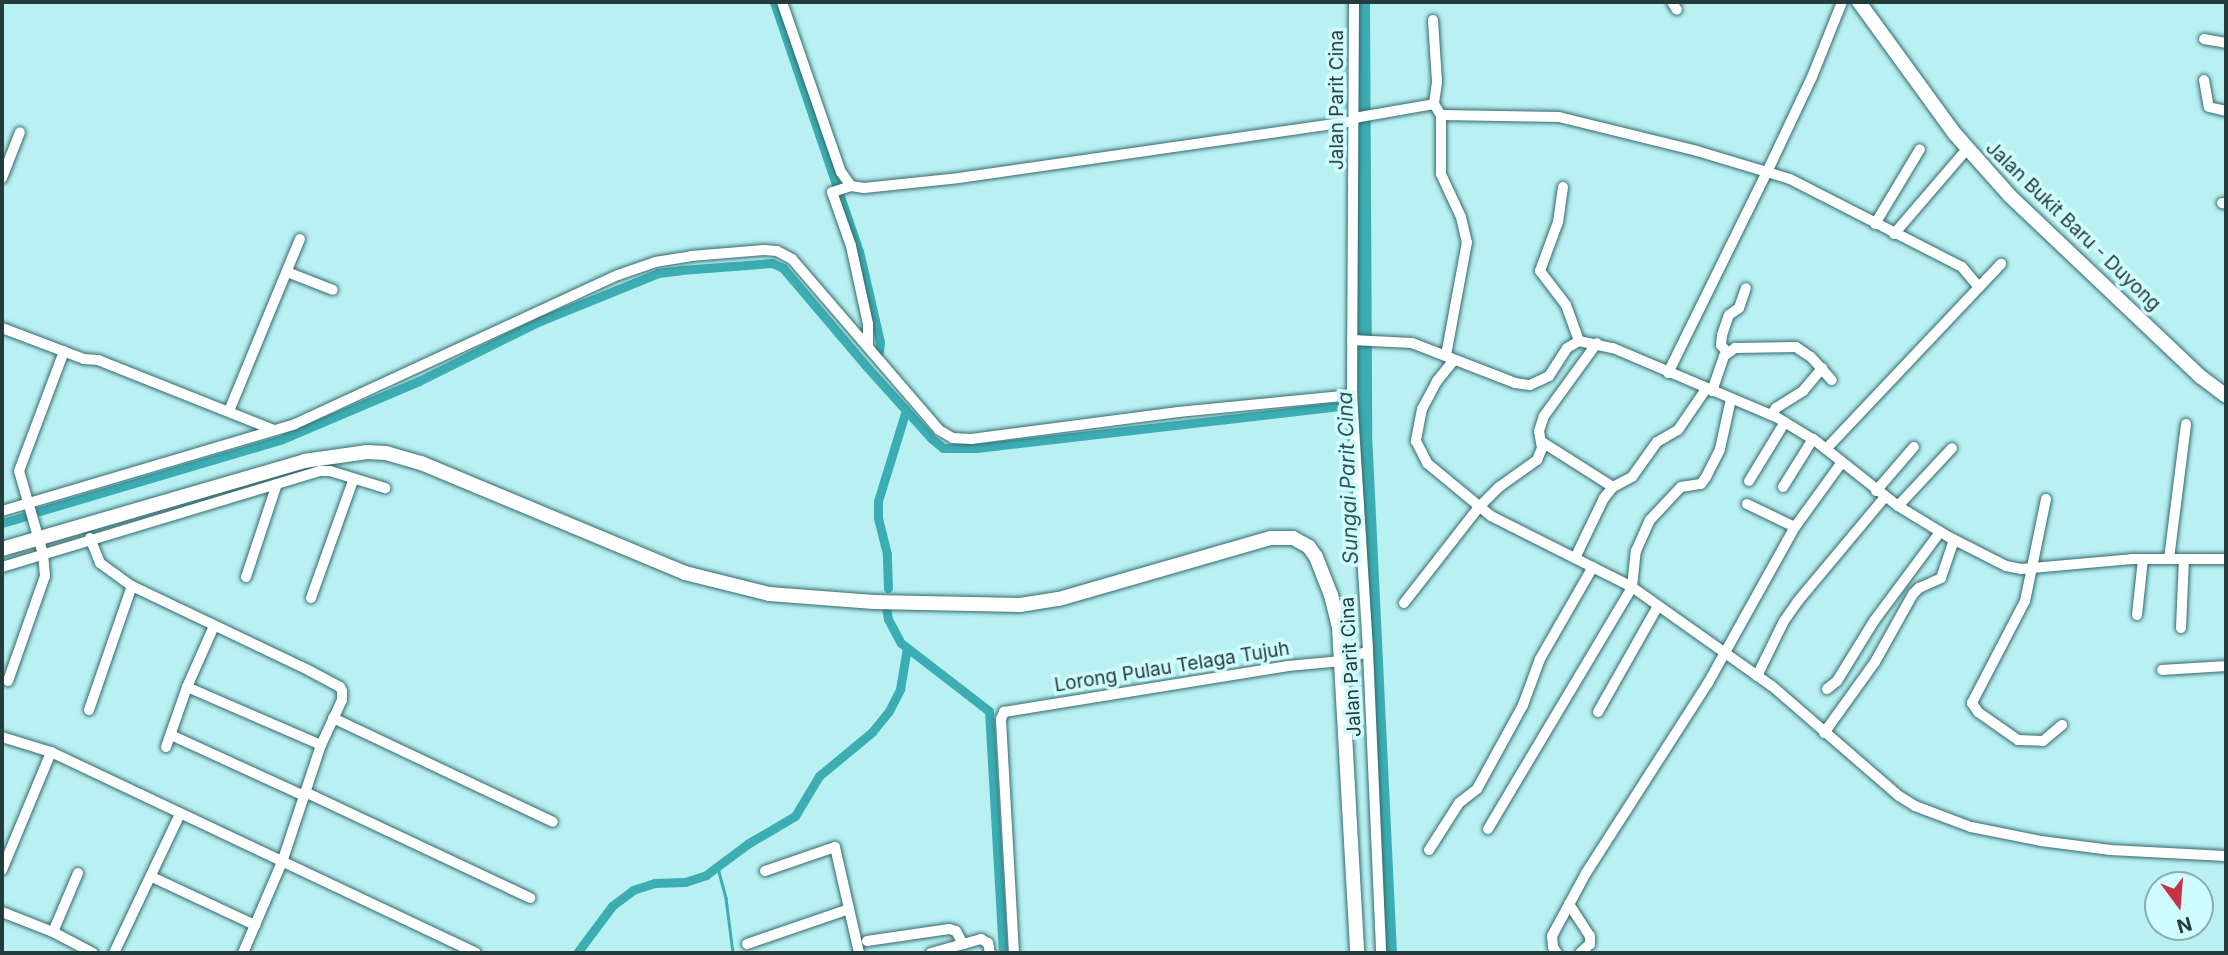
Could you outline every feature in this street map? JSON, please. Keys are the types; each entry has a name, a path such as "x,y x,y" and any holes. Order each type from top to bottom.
{"main road":[{"name":"Jalan Bukit Baru - Duyong","path":"1858,2 1967,149 2039,225 2226,396"},
{"path":"2,549 304,461 367,452 386,453 421,463 685,573 769,594 874,602 1020,605 1059,599 1282,536 1302,542 1316,557 1335,610 1342,661 1357,953"}],"street":[{"path":"782,2 841,172 850,187"},
{"name":"Jalan Parit Cina","path":"1354,2 1359,118 1352,395 1368,651 1381,953"},
{"path":"1668,373 1812,77 1842,2"},
{"path":"1433,20 1437,82 1434,104 1441,115 1441,174 1461,217 1467,242 1450,358 1422,409 1416,441 1427,463 1479,507 1509,527 1633,587 1757,676 1899,796 1971,827 2110,850 2226,856"},
{"path":"2204,39 2226,43"},
{"path":"2204,80 2209,107 2226,111"},
{"path":"868,347 867,314 848,234 832,195 834,190 959,178 1359,118 1434,104"},
{"path":"1441,115 1559,117 1684,147 1790,179 1962,268 1979,287"},
{"path":"2,178 20,132"},
{"path":"1875,224 1920,149"},
{"path":"1894,234 1967,149"},
{"path":"1563,187 1558,222 1540,271 1566,305 1579,341"},
{"path":"229,411 300,239"},
{"path":"2,511 310,418 618,275 655,262 691,256 764,250 786,255 939,430 962,440 1178,412 1352,395"},
{"path":"1826,449 2001,264"},
{"path":"287,272 333,290"},
{"path":"1727,352 1721,345 1722,335 1730,315 1739,308 1745,288"},
{"path":"2,328 84,359 98,359 275,430"},
{"path":"1354,340 1412,344 1515,383 1530,385 1549,376 1567,348 1579,341 1597,343 1785,422 1813,439 1898,506 1954,540 2006,566 2033,568 2143,559 2226,559"},
{"path":"1404,603 1479,507 1499,487 1531,466 1540,454 1542,442 1539,431 1544,416 1597,343"},
{"path":"1575,558 1587,527 1613,488 1632,477 1657,442 1678,430 1690,418 1709,390 1727,352 1735,348 1796,347 1832,380"},
{"path":"8,681 45,576 43,554 19,471 64,351"},
{"path":"1771,415 1776,408 1803,391 1822,368"},
{"path":"1488,830 1633,587 1636,551 1650,520 1681,487 1702,484 1720,449 1731,399"},
{"path":"1749,481 1785,422"},
{"path":"2169,559 2186,425"},
{"path":"1783,487 1813,439"},
{"path":"1542,442 1613,488"},
{"path":"1757,676 1798,601 1914,447"},
{"path":"1898,506 1952,448"},
{"path":"1557,953 1551,942 1552,936 1600,849 1631,807 1708,683 1795,527 1842,462"},
{"path":"2,567 90,538 325,471 385,488"},
{"path":"311,598 355,478"},
{"path":"246,577 277,484"},
{"path":"2046,499 2040,517 2033,568 2018,618 1972,703 1978,712 2018,740 2043,741 2062,725"},
{"path":"1746,504 1795,527"},
{"path":"1827,689 1837,681 1874,621 1940,532"},
{"path":"90,538 100,563 132,586 340,687 342,700 321,745 282,862 243,953"},
{"path":"1824,733 1875,662 1913,594 1941,578 1954,540"},
{"path":"2137,615 2143,559"},
{"path":"2181,628 2184,559"},
{"path":"1429,850 1459,803 1477,789 1523,705 1540,659 1593,567"},
{"path":"89,710 132,586"},
{"path":"1598,712 1658,606"},
{"path":"166,747 187,687 214,626"},
{"name":"Lorong Pulau Telaga Tujuh","path":"1014,953 1001,719 1008,711 1288,666 1342,661 1368,651"},
{"path":"2162,670 2226,666"},
{"path":"187,687 321,745"},
{"path":"333,719 553,822"},
{"path":"170,735 530,898"},
{"path":"2,737 51,752 476,953"},
{"path":"2,870 51,752"},
{"path":"114,953 180,814"},
{"path":"765,871 835,847 859,953"},
{"path":"52,932 78,873"},
{"path":"152,877 255,925"},
{"path":"1569,904 1590,936 1590,944 1580,953"},
{"path":"747,944 849,909"},
{"path":"2,912 52,932 93,953"},
{"path":"867,941 949,929 956,931 963,944"},
{"path":"931,953 985,939 990,953"}],"waterway":[{"path":"774,2 859,251 880,342 879,352"},
{"name":"Sungai Parit Cina","path":"1363,2 1365,433 1390,953"},
{"path":"40,511 280,440 419,381 540,321 658,273 681,270 772,263 783,268 866,366 943,448 977,448 1340,406"},
{"path":"888,588 887,554 878,517 878,501 906,410"},
{"path":"2,523 30,515"},
{"path":"886,607 888,619 901,643 989,711 1003,953"},
{"path":"577,953 612,906 633,890 654,883 685,882 706,875 749,843 795,816 819,776 872,732 889,711 900,689 907,648"},
{"path":"718,868 726,898 733,953"}]}
